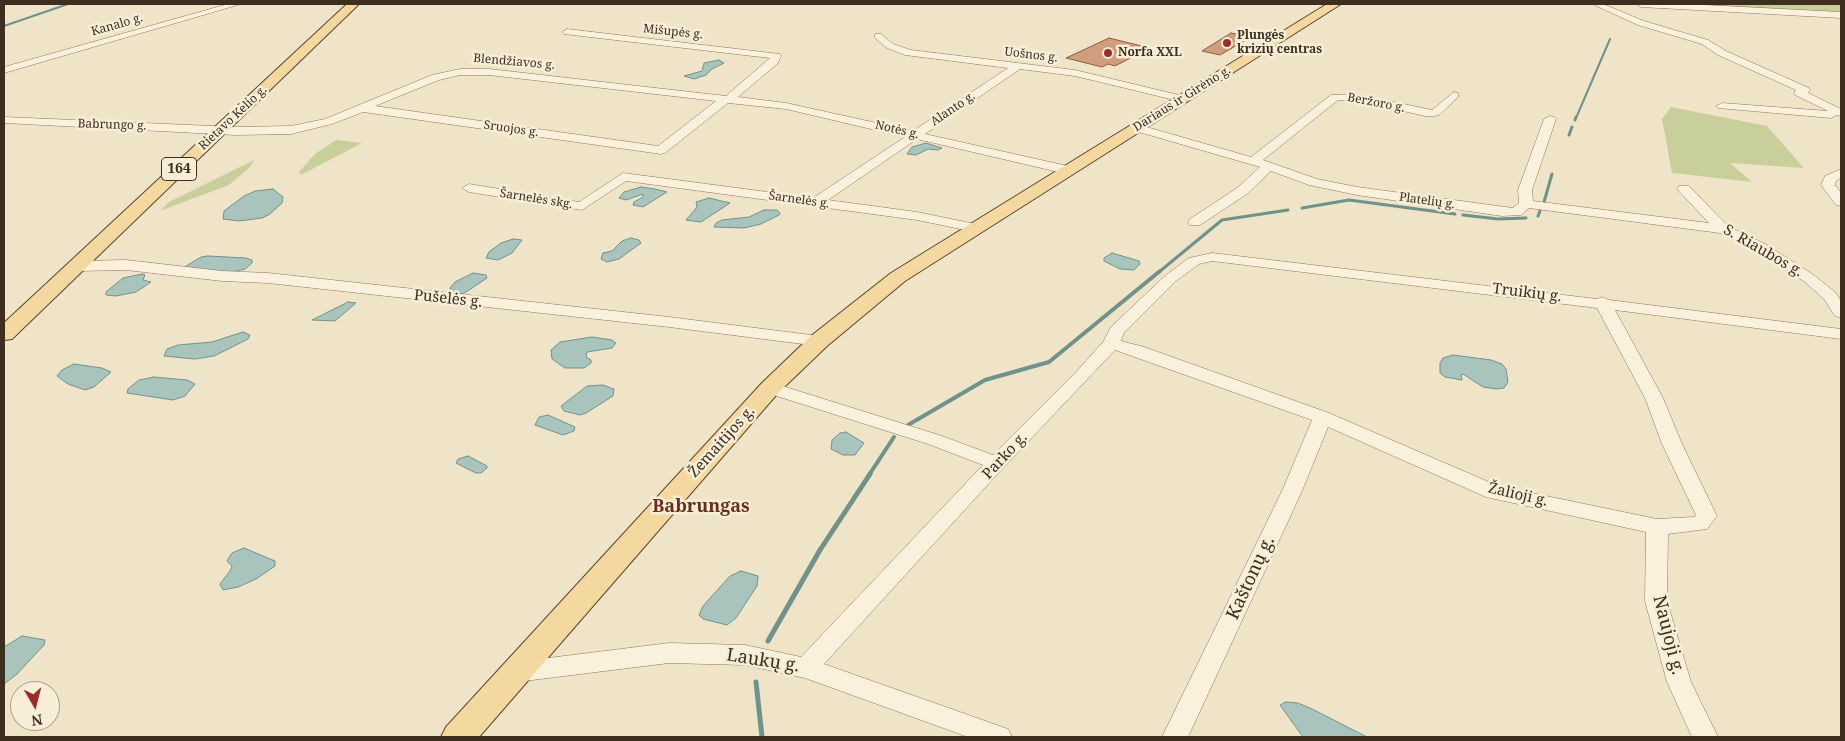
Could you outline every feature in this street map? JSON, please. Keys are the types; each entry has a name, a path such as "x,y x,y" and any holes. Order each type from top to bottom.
{"main road":[{"name":"Rietavo Kelio g.","path":"4,334 353,4"},
{"name":"Dariaus ir Girėno g.","path":"1029,195 1336,4"},
{"name":"Žemaitijos g.","path":"458,737 770,388 819,341 898,277 1029,195"}],"street":[{"name":"Kanalo g.","path":"4,70 237,4"},
{"path":"1596,4 1641,23 1705,42 1722,53 1805,90 1799,93 1841,114"},
{"path":"1641,4 1841,15"},
{"name":"Mišupės g.","path":"567,32 776,56 774,61 728,99"},
{"name":"Uošnos g.","path":"878,36 890,46 910,53 1075,73 1183,99"},
{"name":"Alanto g.","path":"815,203 1018,66"},
{"name":"Blendžiavos g.","path":"220,130 305,128 328,122 436,77 475,71 728,99"},
{"name":"Beržoro g.","path":"1253,162 1335,97 1356,97 1425,113 1435,112 1454,95"},
{"name":"Notės g.","path":"728,99 786,106 1067,170"},
{"name":"Sruojos g.","path":"362,108 660,150 728,99"},
{"path":"1722,106 1841,114"},
{"path":"1526,204 1525,190 1550,119"},
{"name":"Babrungo g.","path":"4,120 220,130"},
{"name":"Platelių g.","path":"1136,128 1269,166 1314,182 1357,191 1502,212 1516,212 1526,204 1723,228"},
{"path":"1195,222 1242,192 1269,166"},
{"path":"1841,173 1830,178 1828,185 1841,202"},
{"name":"Šarnelės g.","path":"624,177 917,216 974,228"},
{"name":"Šarnelės skg.","path":"469,188 582,206 624,177"},
{"name":"S. Riaubos g.","path":"1684,188 1711,219 1723,228 1762,248 1810,278 1830,296 1841,312"},
{"name":"Truikių g.","path":"1212,257 1602,302 1841,334"},
{"name":"Parko g.","path":"806,668 996,463 1050,411 1111,344 1117,331 1171,278 1194,260 1212,257"},
{"name":"Pušelės g.","path":"77,266 126,265 222,276 268,278 669,322 819,341"},
{"name":"Žalioji g.","path":"1111,344 1138,351 1322,417 1493,492 1658,527 1700,524 1707,516 1672,444 1654,398 1602,302"},
{"path":"770,388 936,440 996,463"},
{"name":"Kaštonų g.","path":"1175,737 1292,491 1322,417"},
{"name":"Naujoji g.","path":"1658,527 1656,601 1679,682 1705,737"},
{"name":"Laukų g.","path":"516,672 669,652 745,655 806,668 999,737"}],"green space":[{"path":"1663,4 1841,4 1841,14"},
{"path":"1671,107 1767,126 1804,168 1730,163 1752,182 1672,173 1662,119"},
{"path":"336,140 362,143 301,175 299,172 315,154"},
{"path":"254,160 250,167 229,185 160,211 169,202"}],"water":[{"path":"719,60 724,63 712,69 706,75 694,79 684,76 702,71 704,63"},
{"path":"926,143 942,148 938,150 928,149 916,155 907,154 912,147"},
{"path":"641,187 667,192 643,207 633,205 634,202 643,197 643,194 626,200 619,198 624,192"},
{"path":"273,189 283,197 282,203 270,214 262,218 239,221 223,219 224,211 244,196 255,191"},
{"path":"709,198 730,203 701,222 686,220 697,207 696,202"},
{"path":"764,210 777,210 780,213 761,224 744,228 714,227 716,223 722,220 749,217"},
{"path":"631,238 639,240 641,243 619,259 607,262 601,259 603,253 612,251 622,241"},
{"path":"513,239 522,240 512,253 498,260 486,258 489,252 501,243"},
{"path":"1112,253 1139,261 1140,264 1134,270 1120,269 1104,261 1104,258"},
{"path":"201,257 246,258 252,260 252,263 245,269 231,272 183,268"},
{"path":"473,273 486,275 487,278 463,294 451,293 450,288 455,282"},
{"path":"145,275 143,280 151,282 136,292 116,296 106,295 106,292 123,278"},
{"path":"348,302 356,303 335,321 312,320"},
{"path":"243,332 250,335 248,339 214,356 195,359 164,356 167,349 178,345 212,342"},
{"path":"592,337 612,340 616,343 612,348 587,352 586,357 591,360 591,363 584,368 565,368 552,359 551,350 560,342"},
{"path":"1453,355 1491,360 1502,364 1506,369 1508,382 1504,388 1496,389 1483,387 1463,374 1461,375 1462,380 1445,377 1440,373 1440,363 1443,358"},
{"path":"74,364 102,368 111,372 94,387 85,390 68,384 57,376 62,370"},
{"path":"154,377 187,380 195,384 185,396 173,400 127,393 128,389 139,380"},
{"path":"603,385 614,389 613,396 586,413 580,415 564,411 561,406 587,386"},
{"path":"548,415 575,427 574,431 563,435 535,425 539,417"},
{"path":"846,432 864,443 855,455 843,455 831,449 832,440 840,433"},
{"path":"468,456 487,466 487,468 481,473 476,473 456,463 458,459"},
{"path":"244,548 275,561 275,566 256,579 238,587 223,590 220,584 232,566 227,561 232,553"},
{"path":"741,571 758,576 757,586 736,618 727,625 703,619 699,615 703,606 730,576"},
{"path":"22,636 45,640 44,645 17,674 4,684 4,647"},
{"path":"1286,702 1298,703 1312,709 1367,737 1303,737 1280,705"}],"building":[{"name":"Plungės krizių centras","path":"1231,33 1251,37 1220,55 1202,51"},
{"name":"Norfa XXL","path":"1109,38 1150,48 1115,66 1108,64 1102,67 1066,58"}],"waterway":[{"path":"4,26 68,4"},
{"path":"1576,118 1610,39"},
{"path":"1569,135 1572,127"},
{"path":"1544,202 1552,174"},
{"path":"1302,208 1349,200 1455,214"},
{"path":"1159,272 1222,220 1288,210"},
{"path":"1538,216 1540,211"},
{"path":"1463,215 1498,219 1526,218"},
{"path":"908,425 985,380 1049,362 1160,271"},
{"path":"869,475 894,437"},
{"path":"768,641 820,550 870,474"},
{"path":"756,682 762,737"}],"place":[{"name":"Plungės krizių centras","path":"1227,43"},
{"name":"Norfa XXL","path":"1108,53"}],"district":[{"name":"Babrungas","path":"701,507"}]}
